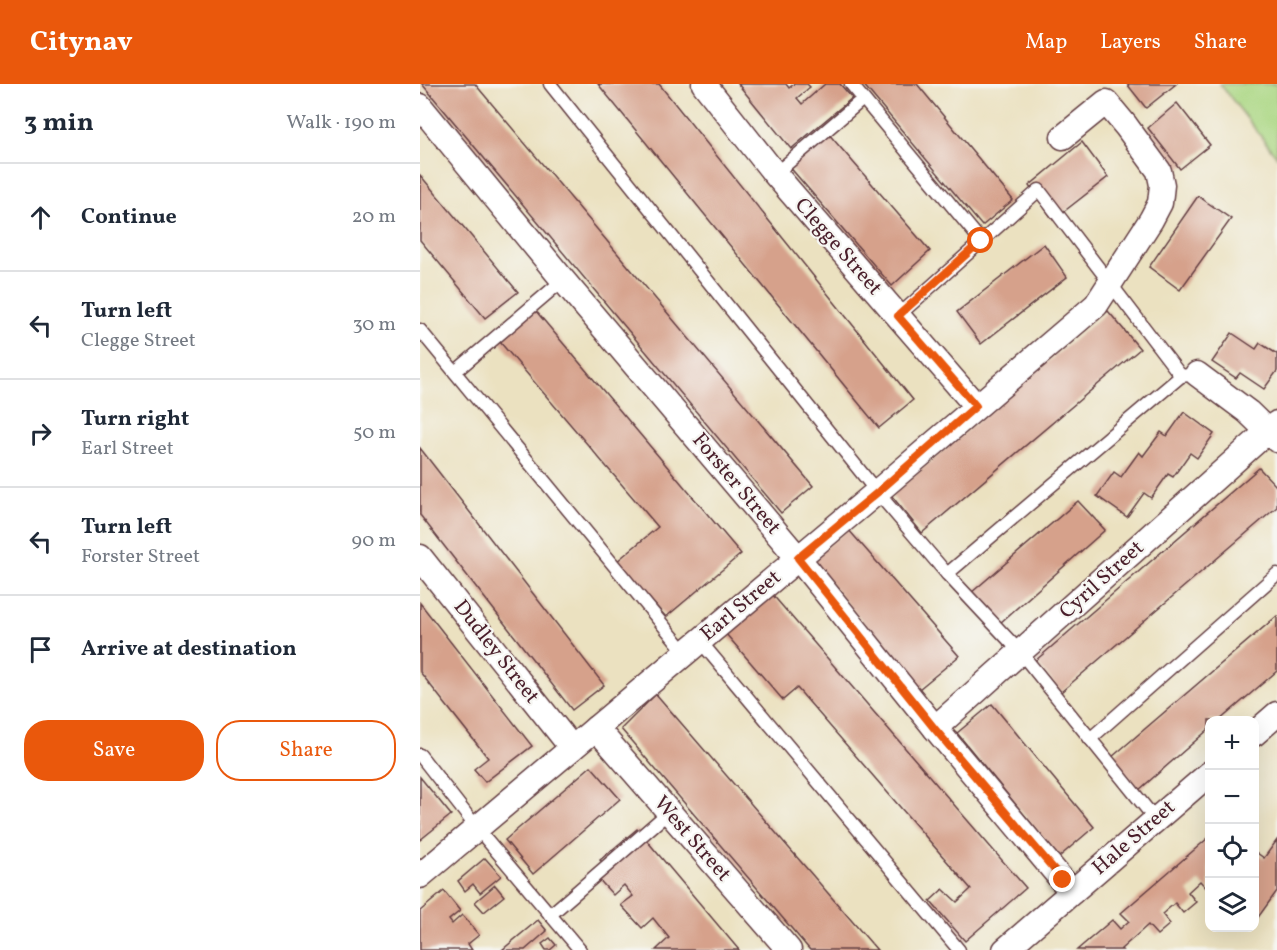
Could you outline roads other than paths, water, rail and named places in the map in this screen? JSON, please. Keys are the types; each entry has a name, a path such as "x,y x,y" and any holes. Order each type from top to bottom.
{"street":[{"name":"Clegge Street","path":"704,84 775,174 976,406"},
{"name":"Earl Street","path":"420,876 878,492 1096,305 1160,203 1162,185 1159,171 1106,102 1063,137"},
{"name":"Forster Street","path":"420,106 563,280 798,558 934,728 1072,892"},
{"name":"Cyril Street","path":"934,728 1274,432 1248,412 1189,375"},
{"name":"Dudley Street","path":"420,556 572,748"},
{"path":"1259,730 1277,714"},
{"name":"West Street","path":"596,728 789,950"},
{"name":"Hale Street","path":"1005,950 1205,776"}],"lane":[{"path":"550,84 878,492 947,574 1021,653 1155,819"},
{"path":"851,84 981,241"},
{"path":"775,174 863,99"},
{"path":"898,316 1038,190 1110,285 1189,375 947,574"},
{"path":"455,372 563,280"},
{"path":"420,330 693,647 959,950"},
{"path":"1090,739 1277,574"},
{"path":"420,756 477,828 580,950"},
{"path":"550,915 669,812"}]}
